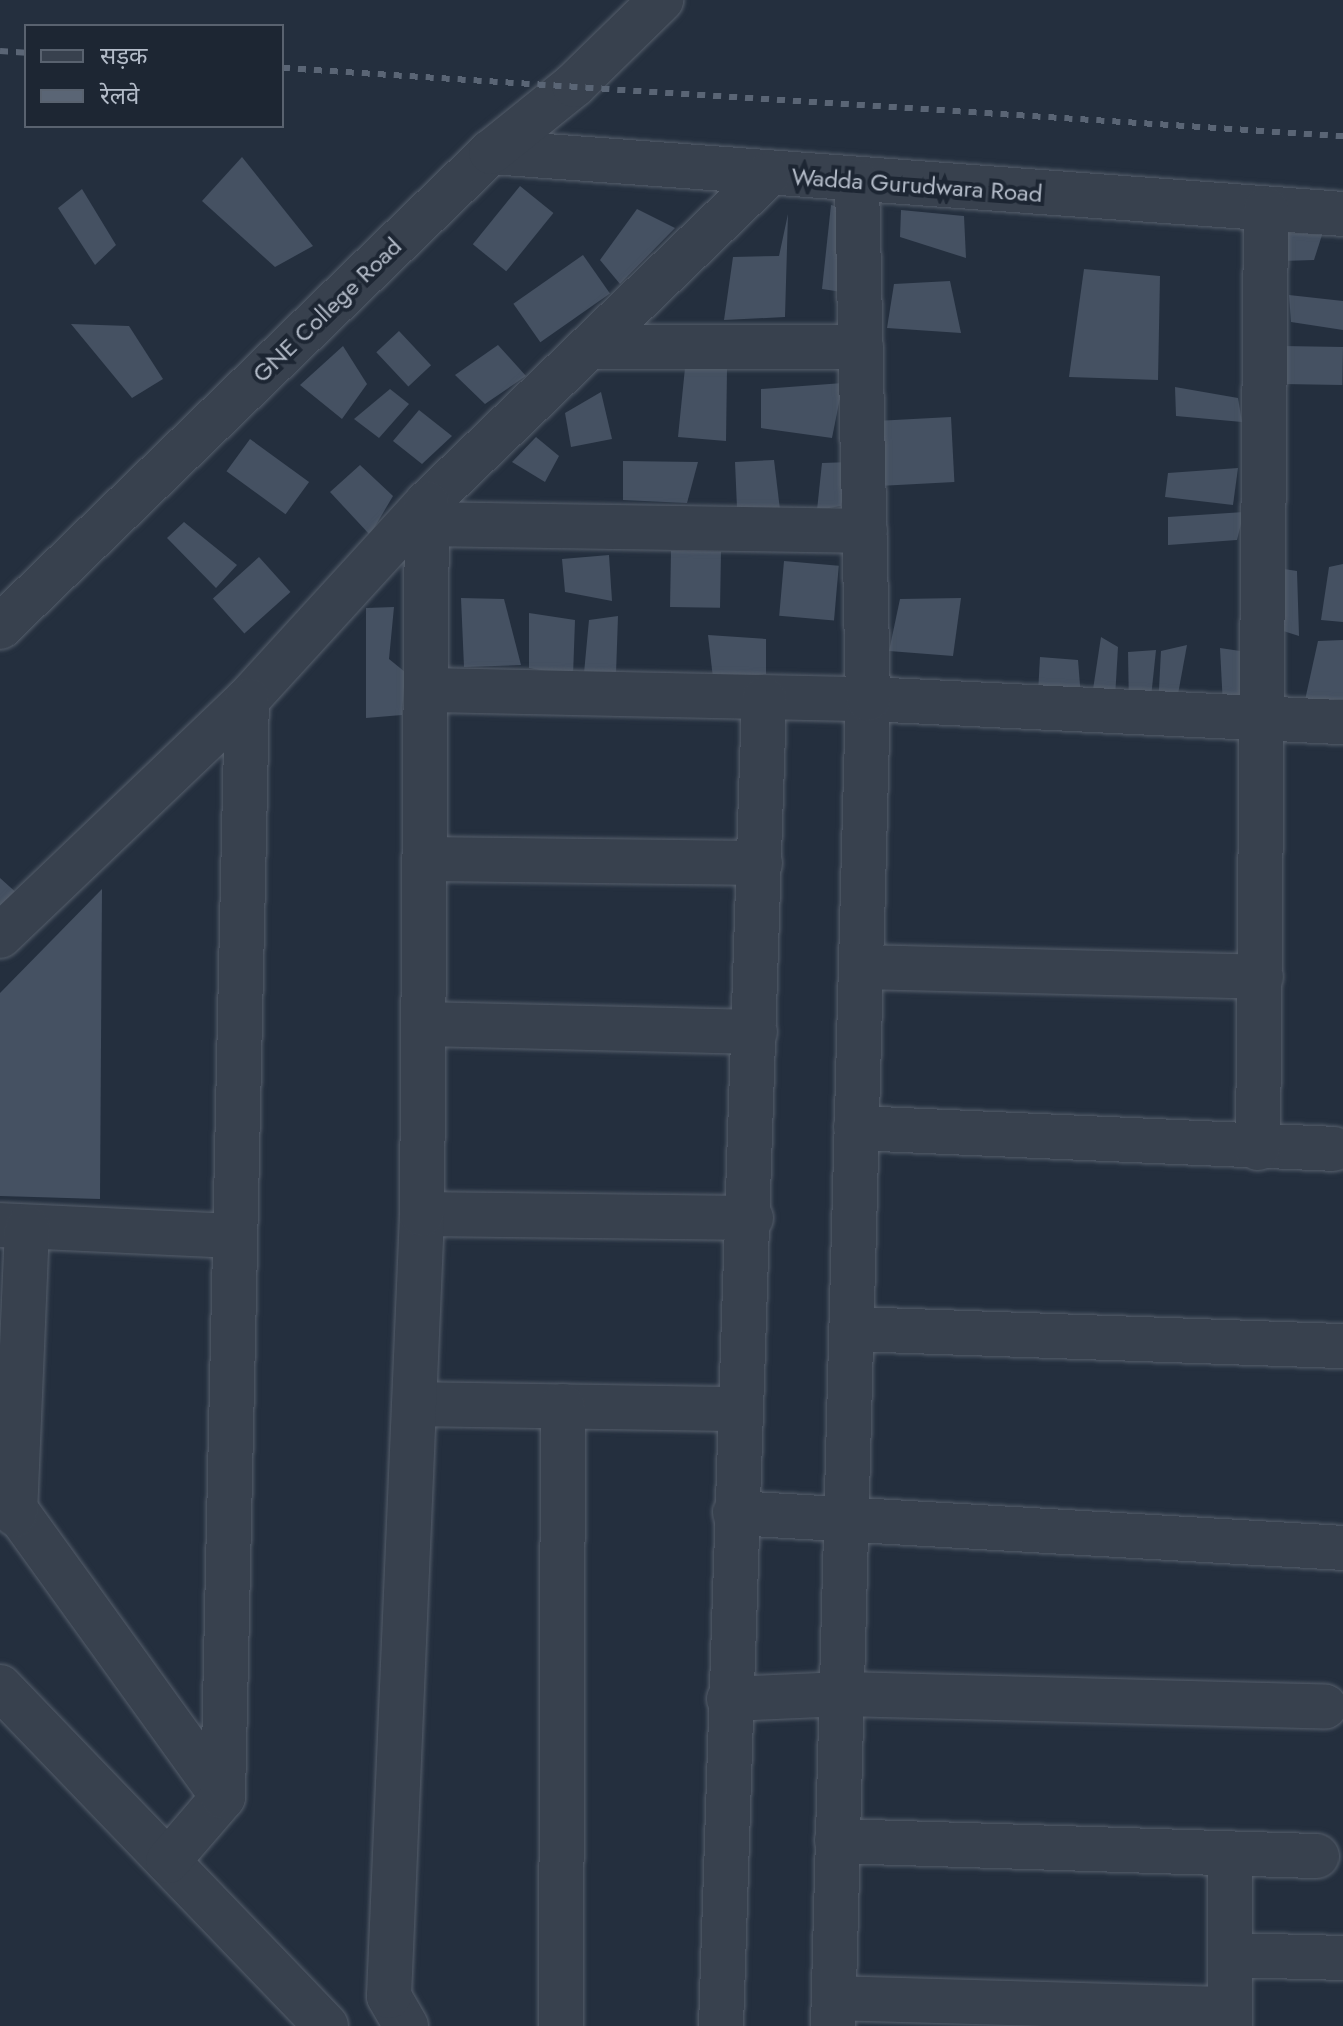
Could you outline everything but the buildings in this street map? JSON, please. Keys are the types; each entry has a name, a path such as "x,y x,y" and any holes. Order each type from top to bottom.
{"street":[{"name":"GNE College Road","path":"0,627 491,152 574,85 661,0"},
{"name":"Wadda Gurudwara Road","path":"491,152 768,175 1343,214"},
{"path":"0,936 247,700 590,347 768,175"},
{"path":"857,181 868,699 853,1329 844,1520 844,1694 834,2012 1230,2018 1230,1856"},
{"path":"1258,1148 1266,209"},
{"path":"590,347 861,347"},
{"path":"427,513 865,531"},
{"path":"406,2026 389,1996 422,1214 429,690 427,513"},
{"path":"429,690 868,699 1343,722"},
{"path":"721,2026 735,1513 751,1218 764,699"},
{"path":"168,1861 223,1797 247,700"},
{"path":"427,859 760,863"},
{"path":"862,967 1261,977"},
{"path":"425,1024 755,1032"},
{"path":"856,1128 1334,1149"},
{"path":"422,1214 751,1218"},
{"path":"223,1797 8,1501 14,1226 233,1236"},
{"path":"853,1329 1343,1346"},
{"path":"415,1404 739,1409"},
{"path":"561,2026 563,1406"},
{"path":"735,1513 1343,1548"},
{"path":"0,1687 326,2026"},
{"path":"729,1699 844,1694 1325,1707"},
{"path":"837,1841 1230,1856 1317,1856"},
{"path":"1230,1955 1343,1958"}],"railway":[{"path":"0,51 24,53"},
{"path":"284,68 1343,136"}]}
